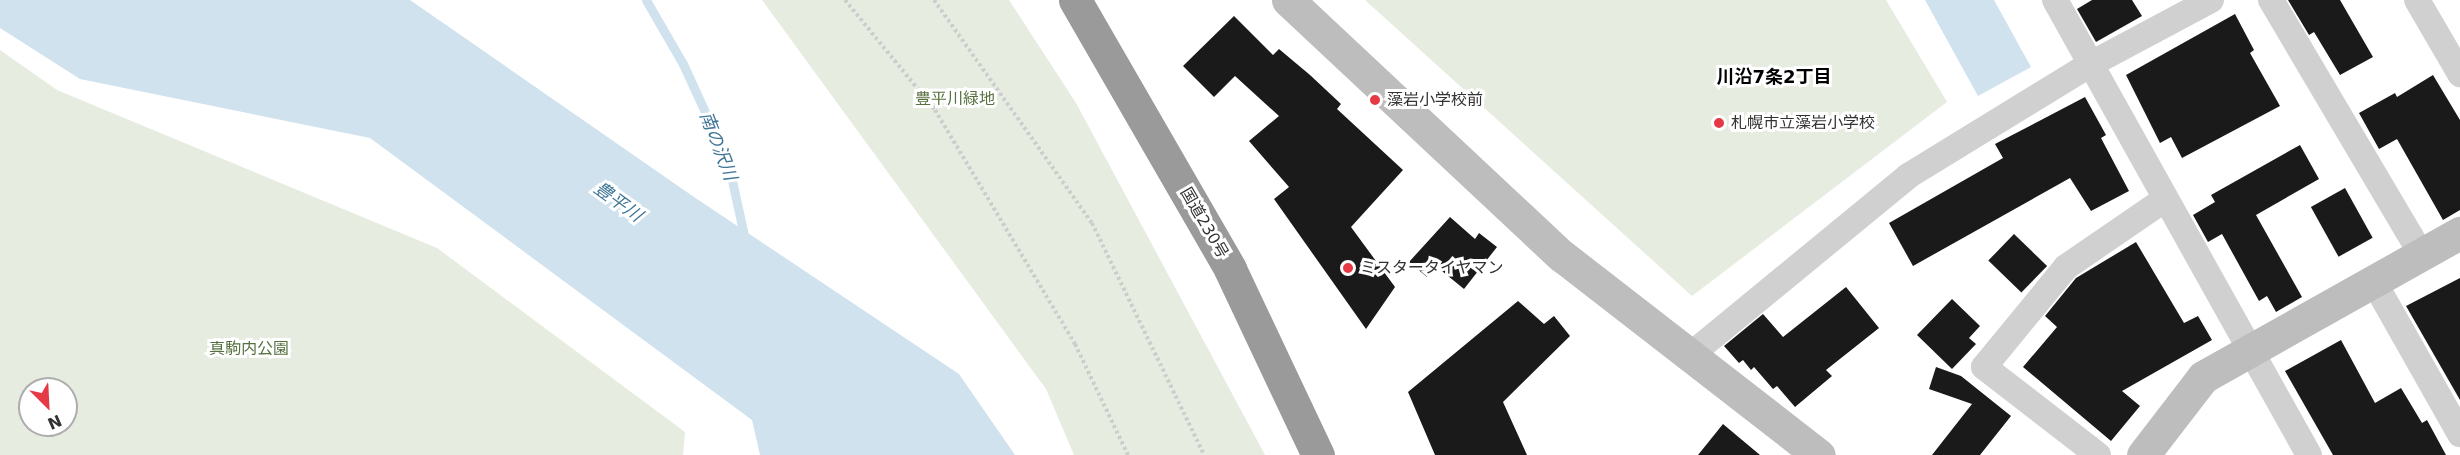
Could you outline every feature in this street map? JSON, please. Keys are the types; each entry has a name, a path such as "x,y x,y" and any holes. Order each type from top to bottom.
{"highway":[{"name":"国道230号","path":"1075,0 1230,269 1318,455"}],"street":[{"path":"1288,0 1562,256 1688,357 1819,455"},
{"path":"2055,0 2164,200 2309,455"},
{"path":"1688,357 1908,176 2091,64 2211,0"},
{"path":"2271,0 2422,255"},
{"path":"2417,0 2460,74"},
{"path":"2098,455 1984,366 2066,267 2164,200"},
{"path":"2143,455 2203,377 2460,233"},
{"path":"2374,282 2460,434"}],"path":[{"path":"845,0 935,110 1075,344 1128,455"},
{"path":"934,0 1092,223 1204,455"}],"green space":[{"name":"豊平川緑地","path":"762,0 1009,0 1076,103 1265,455 1074,455 1046,389"},
{"name":"札幌市立藻岩小学校","path":"1365,0 1886,0 1947,102 1692,296"},
{"name":"真駒内公園","path":"0,50 57,90 437,248 685,432 683,455 0,455"}],"water":[{"name":"豊平川","path":"0,0 410,0 694,197 959,374 1015,455 760,455 752,420 370,138 80,79 0,28"},
{"path":"1925,0 1994,0 2031,67 1978,96"}],"building":[{"path":"2092,0 2132,0 2142,16 2096,42 2077,9"},
{"path":"2288,0 2340,0 2373,57 2340,75 2314,32 2309,35"},
{"path":"2235,14 2254,50 2250,53 2280,106 2182,158 2171,137 2160,143 2126,75"},
{"path":"1234,16 1273,55 1279,49 1310,75 1341,104 1337,109 1403,170 1351,227 1395,287 1366,329 1274,199 1289,187 1249,141 1279,116 1235,76 1214,97 1183,66"},
{"path":"2433,75 2460,120 2460,210 2443,220 2397,139 2379,149 2359,113 2395,93 2397,97"},
{"path":"2085,97 2106,135 2101,138 2129,191 2091,211 2070,178 1913,266 1889,223 2003,158 1995,144"},
{"path":"2300,145 2319,179 2256,215 2302,297 2276,312 2267,296 2259,301 2222,234 2208,242 2193,215 2215,202 2211,195"},
{"path":"2345,188 2373,238 2339,257 2311,207"},
{"path":"1450,217 1475,239 1479,233 1497,247 1464,289 1437,267 1427,277 1409,262"},
{"path":"2014,234 2047,266 2021,293 1988,261"},
{"path":"2136,242 2184,323 2198,316 2212,340 2122,391 2140,406 2111,441 2023,367 2057,327 2045,316 2076,278"},
{"path":"2460,278 2460,400 2406,306"},
{"path":"1846,287 1879,328 1826,370 1832,376 1795,407 1777,386 1773,389 1754,367 1751,370 1743,360 1739,363 1724,346 1763,314 1783,337"},
{"path":"1952,299 1980,326 1969,338 1976,344 1952,369 1917,335"},
{"path":"1518,301 1544,324 1554,316 1570,336 1503,402 1527,455 1435,455 1408,392"},
{"path":"2341,340 2375,403 2401,388 2422,423 2427,420 2446,455 2333,455 2285,371"},
{"path":"1936,367 1961,376 2011,416 1980,455 1932,455 1972,404 1929,389"},
{"path":"1723,424 1760,455 1698,455"}],"waterway":[{"name":"南の沢川","path":"646,0 683,64 728,162 745,240"}],"place":[{"name":"藻岩小学校前","path":"1375,100"},
{"name":"札幌市立藻岩小学校","path":"1719,123"},
{"name":"ミスタータイヤマン","path":"1348,268"}],"district":[{"name":"川沿7条2丁目","path":"1774,77"}]}
